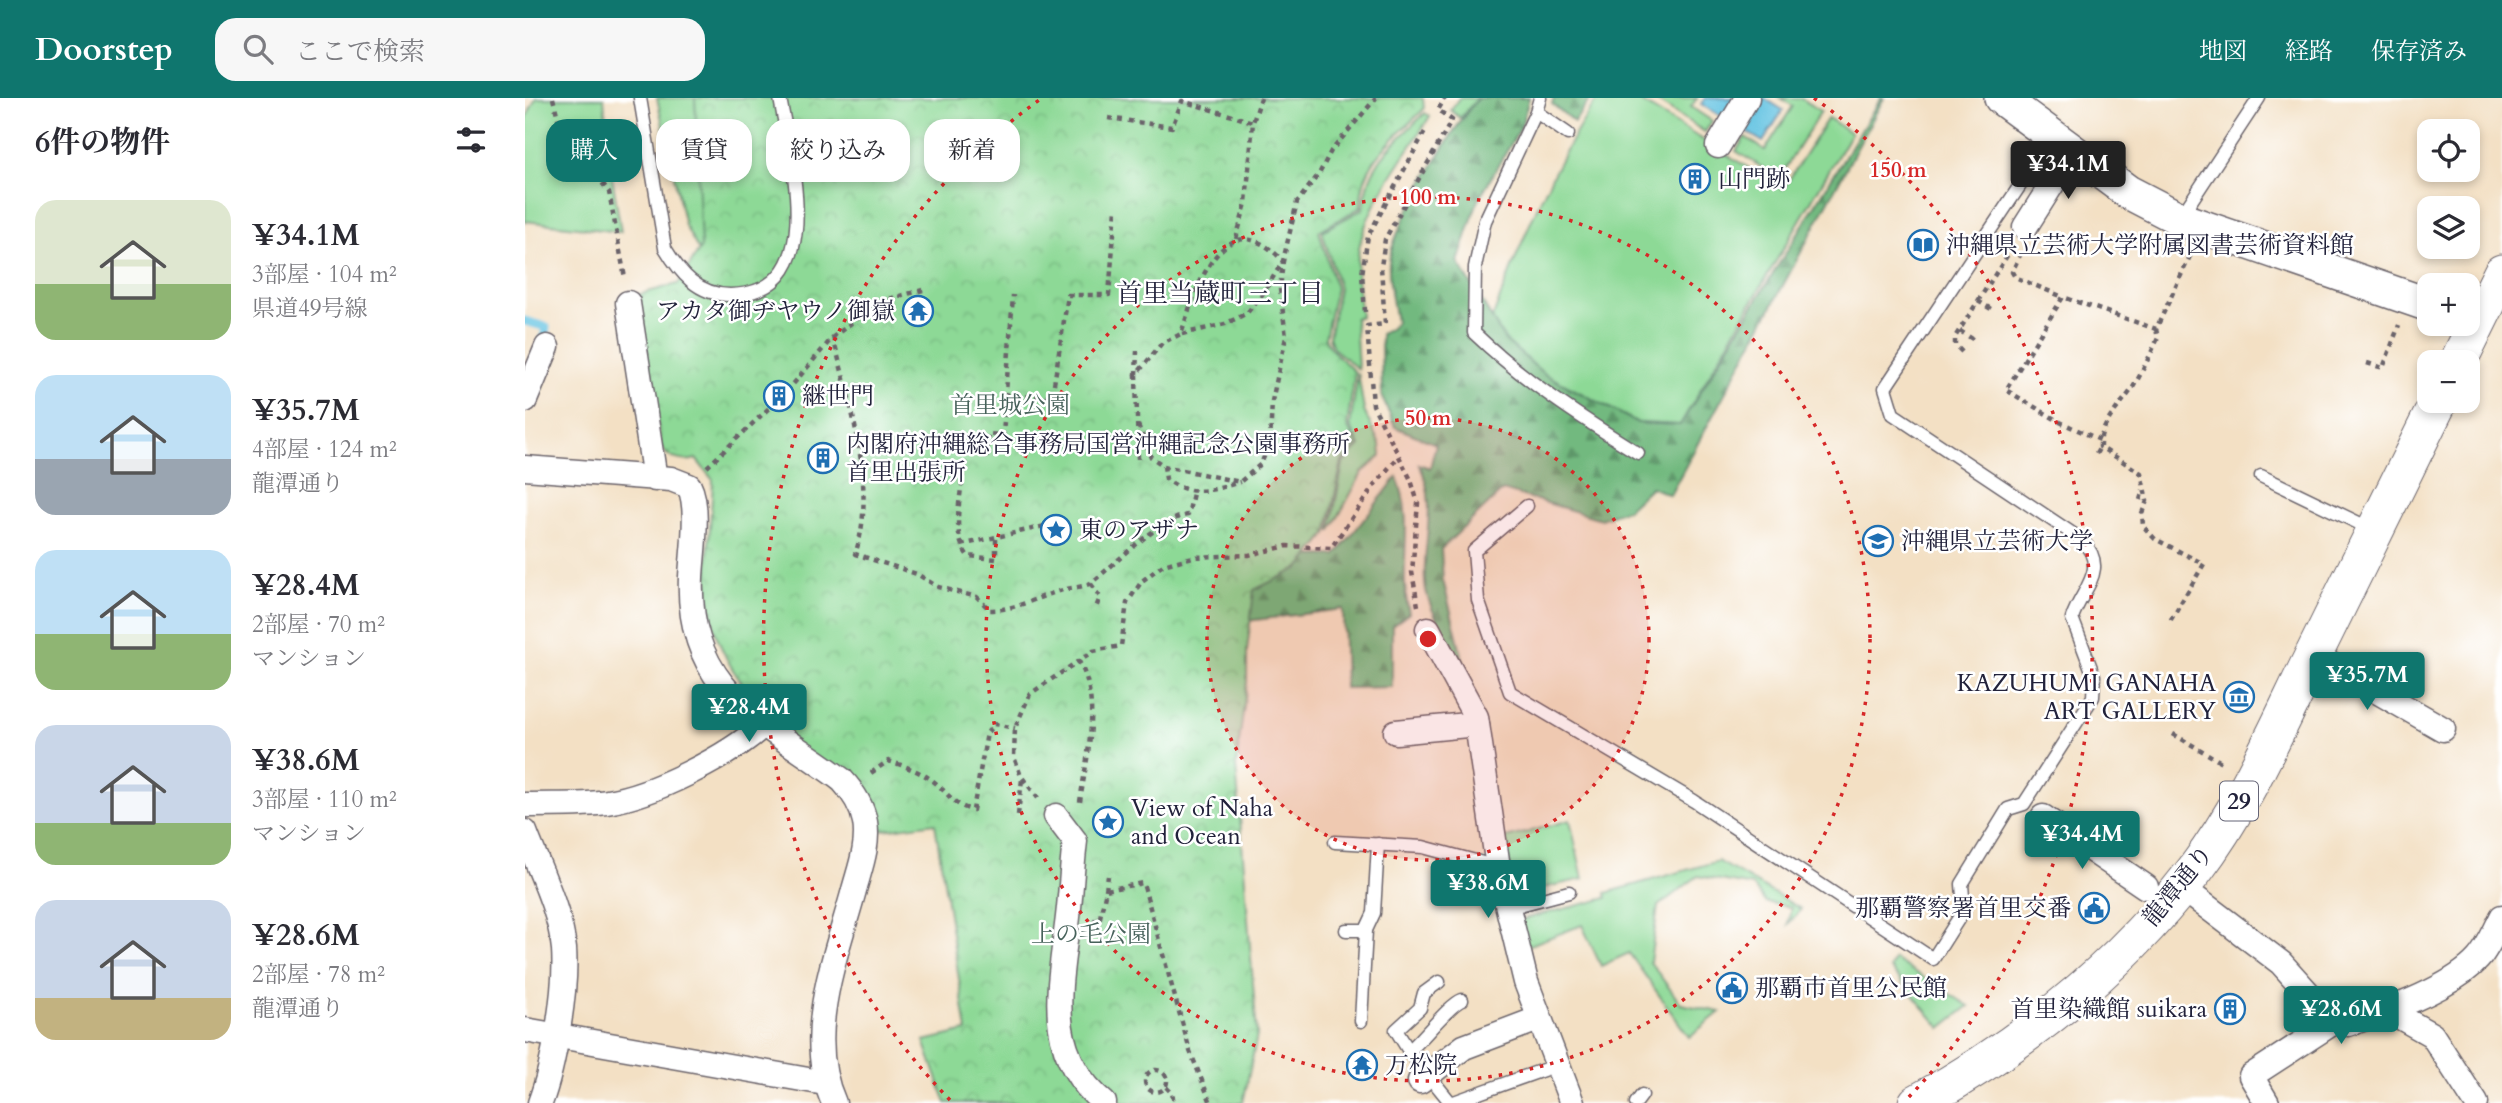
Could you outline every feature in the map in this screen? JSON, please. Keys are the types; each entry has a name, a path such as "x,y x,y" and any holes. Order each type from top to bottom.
{"main road":[{"path":"2001,98 2128,192 2191,223 2417,300"},
{"path":"2465,350 2482,322 2502,273"},
{"name":"龍潭通り","path":"1917,1103 1995,1056 2061,1008 2136,938 2164,887 2215,840 2254,775 2433,413"}],"street":[{"path":"1723,138 1747,98"},
{"path":"2025,227 2063,143"},
{"path":"628,303 655,479"},
{"path":"525,400 547,347"},
{"path":"525,1030 830,1093 821,1060 827,990 865,851 865,821 853,792 842,780 762,726 723,689 697,639 690,597 692,493 681,482 527,471"},
{"path":"1428,629 1477,721 1518,984 1538,1019 1572,1103"},
{"path":"2314,655 2443,729"},
{"path":"1396,732 1477,721"},
{"path":"525,804 607,802 703,766 740,745 762,726"},
{"path":"2033,810 2164,887 2281,962 2334,1022 2348,1024 2386,1009 2437,987 2469,968 2480,956 2502,917"},
{"path":"1056,816 1075,841 1058,991 1062,1038 1071,1063 1083,1083 1104,1103"},
{"path":"525,832 556,916 564,949 563,980 555,1037 540,1103"},
{"path":"2386,1009 2432,1035 2476,1103"},
{"path":"1424,1078 1464,1047 1538,1019"},
{"path":"2267,1103 2251,1076 2334,1022"}],"lane":[{"path":"640,98 665,248 677,268 698,288 720,295 742,295 777,278 790,262 796,242 798,203 780,98"},
{"path":"1540,98 1537,112 1485,221 1475,267 1474,333 1500,358 1582,419 1638,453"},
{"path":"2191,223 2259,98"},
{"path":"1537,112 1568,134"},
{"path":"1527,506 1474,551 1478,600 1510,692 1694,801 1933,960 1964,910 1962,884 2008,809 2033,810 2093,697 2094,676 2072,618 2091,582 2095,568 2093,552 2082,540 1893,414 1885,388 2063,143"},
{"path":"2262,476 2375,530"},
{"path":"1335,842 1423,846 1498,867"},
{"path":"1361,1021 1366,930 1374,913 1378,844"},
{"path":"1508,908 1569,892"},
{"path":"1346,930 1366,930"},
{"path":"1439,982 1424,993 1420,1008 1396,1030 1424,1078 1451,1103 1557,1065"},
{"path":"1409,1051 1431,1032 1453,1003 1462,1000"}],"path":[{"path":"553,98 565,135 609,192 619,234 628,303"},
{"path":"1236,239 1246,203 1254,122 1261,98"},
{"path":"1164,466 1166,479 1175,485 1210,492 1240,482 1261,464 1270,442 1272,401 1286,337 1280,289 1283,261 1297,202 1319,174 1331,151 1376,98"},
{"path":"1428,629 1417,606 1413,584 1418,503 1399,456 1373,405 1367,326 1385,324 1381,267 1385,239 1452,120 1438,110 1445,98"},
{"path":"1108,118 1172,127 1182,101 1254,122"},
{"path":"1365,312 1363,251 1368,236 1427,128"},
{"path":"1005,396 1052,397 1068,296 1109,295 1116,208"},
{"path":"2097,454 2100,440 2116,409 2133,387 2158,338 2155,329 2191,223"},
{"path":"2025,227 2020,254 2012,272 2015,277 2155,329"},
{"path":"1962,352 1955,345 1960,331 2025,227"},
{"path":"1181,334 1190,300 1217,252 1236,239 1252,239 1268,244 1283,261"},
{"path":"1136,375 1162,343 1181,334 1225,324 1247,313 1283,261"},
{"path":"702,473 780,398 832,337 880,301 923,290"},
{"path":"996,539 996,559 968,556 960,545 958,527 966,453 987,456 988,434 1003,435 1013,295"},
{"path":"2063,297 2006,390 2060,422 2100,440"},
{"path":"1978,301 1991,309"},
{"path":"2367,363 2383,368 2417,305"},
{"path":"1960,331 1974,340"},
{"path":"832,337 860,452 862,530 855,554 917,574 938,587 977,597 990,610 1011,608 1048,593 1091,584 1104,570 1159,529 1178,516 1188,515 1194,489"},
{"path":"1137,351 1138,459"},
{"path":"1136,421 1151,457 1164,466 1240,482"},
{"path":"2100,447 2141,473 2147,501 2142,513 2143,526 2155,539 2204,564 2170,621"},
{"path":"1035,794 1023,778 1014,757 1015,729 1033,690 1093,651 1121,646 1127,603 1142,581 1163,565 1193,558 1248,555 1287,546 1331,548 1376,483 1399,456"},
{"path":"2140,500 2144,489"},
{"path":"960,545 1063,522"},
{"path":"1091,584 1100,597 1096,608"},
{"path":"1075,841 1090,735 1089,680 1079,660"},
{"path":"868,776 888,761 901,765 931,779 960,808 974,810 987,733 994,724 1015,729"},
{"path":"2173,734 2227,765"},
{"path":"1018,815 1023,778"},
{"path":"1099,922 1108,876"},
{"path":"1107,890 1143,883 1190,1051 1211,1103"},
{"path":"1166,1087 1159,1092 1150,1091 1144,1083 1146,1076 1152,1071 1161,1072 1174,1103"}],"green space":[{"path":"536,98 604,98 606,119 546,119 546,182 613,182 621,232 525,221 525,121"},
{"path":"657,98 704,98 705,119 662,119"},
{"name":"首里城公園","path":"695,98 1423,98 1424,109 1373,163 1366,176 1361,207 1319,231 1336,288 1325,338 1331,349 1355,372 1347,426 1358,445 1342,461 1327,534 1299,568 1254,590 1247,651 1247,682 1236,766 1257,1035 1243,1103 946,1103 924,1041 967,1031 935,823 876,831 871,817 753,710 758,702 737,676 722,650 713,624 708,571 713,480 696,459 676,459 667,454 661,446 637,295 678,284 701,247 698,182 752,182 752,119 696,119"},
{"path":"1459,98 1478,98 1460,118 1451,110"},
{"path":"1478,98 1529,98 1521,127 1478,200 1458,262 1505,340 1544,374 1638,423 1680,425 1881,98 1884,98 1670,495 1651,487 1628,509 1601,519 1503,490 1441,549 1443,580 1466,672 1435,617 1425,583 1429,508 1425,479 1419,464 1430,468 1436,444 1395,427 1382,397 1381,334 1396,322 1390,285 1389,263 1392,248 1412,203 1440,153"},
{"path":"1554,98 1591,98 1574,122 1552,104"},
{"path":"1598,98 1643,98 1641,102 1783,189 1828,118 1851,133 1680,425 1638,423 1544,374 1505,340 1492,319 1551,178"},
{"path":"1652,98 1697,98 1691,107 1712,121 1705,132"},
{"path":"1780,98 1800,98 1821,111 1779,178 1736,151 1745,137 1765,150 1793,106"},
{"path":"1425,113 1430,116 1373,208 1361,240 1357,268 1361,316 1355,318 1358,369 1333,348 1329,337 1339,288 1322,231 1363,209 1365,193 1376,166 1393,144"},
{"path":"675,182 709,182 713,259 699,251 685,226"},
{"path":"1358,373 1364,411 1380,445 1381,456 1362,473 1330,532 1343,463 1360,446 1350,426"},
{"path":"1397,477 1405,511 1405,578 1409,613 1392,626 1392,687 1345,688 1343,609 1239,622 1103,657 1288,556 1336,555"},
{"path":"1570,820 1583,879 1516,894 1503,839"},
{"path":"1718,861 1801,909 1788,924 1791,907 1765,902 1753,886 1698,876 1658,906 1650,962 1681,1004 1720,1012 1689,1037 1629,953 1601,966 1582,925 1525,947 1520,920 1607,898 1606,893"},
{"path":"1894,959 1969,1006 1941,1028 1890,968"}],"water":[{"path":"1705,98 1764,98 1783,110 1763,142 1701,104"}],"waterway":[{"path":"525,321 546,327 543,345"}],"place":[{"name":"山門跡","path":"1695,179"},
{"name":"沖縄県立芸術大学附属図書芸術資料館","path":"1923,245"},
{"name":"アカタ御ヂヤウノ御嶽","path":"918,311"},
{"name":"継世門","path":"779,396"},
{"name":"内閣府沖縄総合事務局国営沖縄記念公園事務所 首里出張所","path":"823,458"},
{"name":"東のアザナ","path":"1056,530"},
{"name":"沖縄県立芸術大学","path":"1878,541"},
{"name":"KAZUHUMI GANAHA ART GALLERY","path":"2239,697"},
{"name":"View of Naha and Ocean","path":"1108,822"},
{"name":"那覇警察署首里交番","path":"2094,908"},
{"name":"那覇市首里公民館","path":"1732,988"},
{"name":"首里染織館 suikara","path":"2230,1009"},
{"name":"万松院","path":"1362,1065"}],"district":[{"name":"首里当蔵町三丁目","path":"1220,293"}],"park label":[{"name":"上の毛公園","path":"1091,934"}]}
